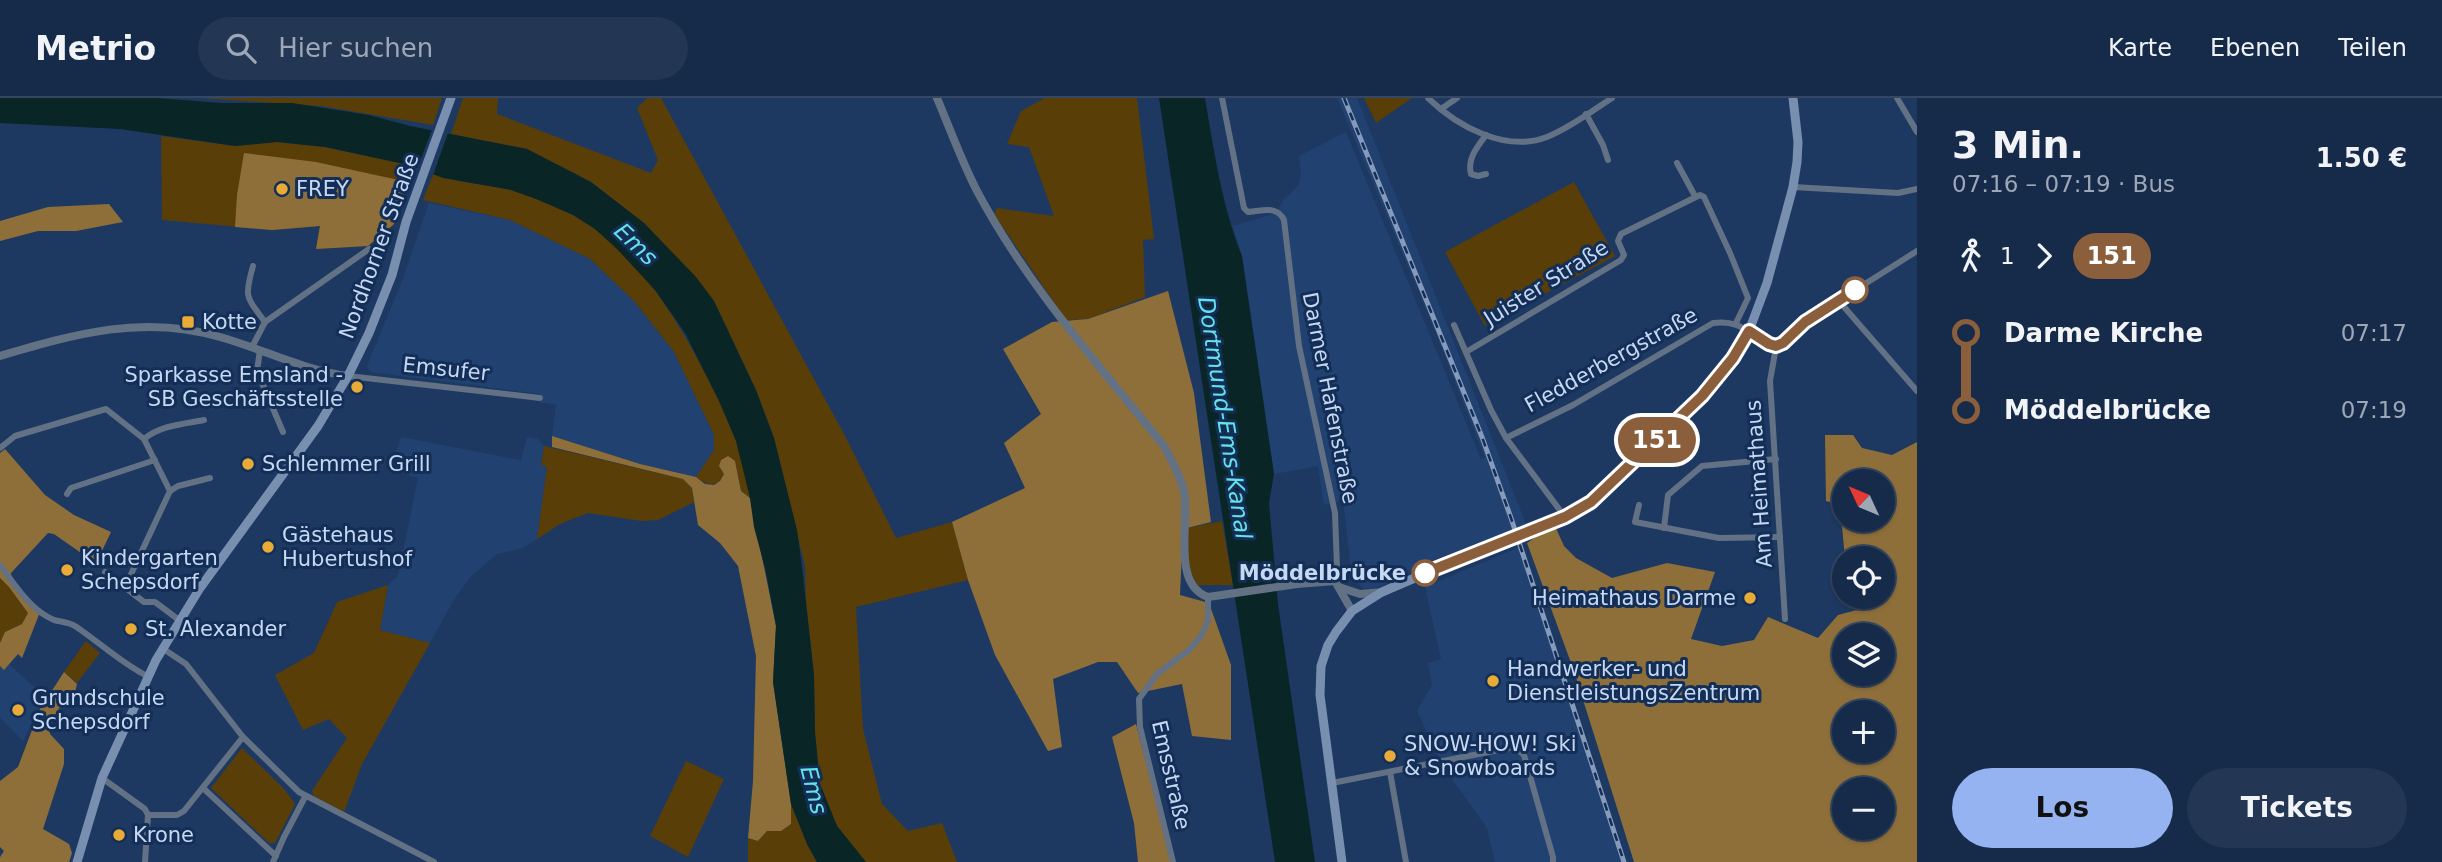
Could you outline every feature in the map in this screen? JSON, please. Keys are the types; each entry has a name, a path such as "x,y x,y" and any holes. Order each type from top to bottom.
{"main road":[{"name":"Nordhorner Straße","path":"77,862 102,778 147,676 162,649 223,556 318,426 348,376 392,275 415,197 451,98"},
{"path":"1342,862 1320,695 1321,666 1328,645 1352,611 1382,592 1486,547 1565,517 1602,494 1702,396 1733,358 1749,331 1767,283 1793,187 1798,142 1793,98"}],"street":[{"path":"937,98 976,189 1017,257 1045,300 1164,446 1173,463 1182,485 1186,507 1185,570 1188,580 1197,592 1208,597 1297,584 1337,584 1360,594 1382,592"},
{"name":"Darmer Hafenstraße","path":"1222,98 1244,208 1248,212 1276,210 1284,220 1299,346 1335,513 1337,584"},
{"path":"1428,98 1458,122 1486,135 1509,141 1531,142 1548,137 1612,98"},
{"path":"1441,109 1457,98"},
{"path":"1896,98 1917,132"},
{"path":"1586,114 1604,145 1608,160"},
{"path":"1486,135 1473,154 1469,166 1471,174 1486,174"},
{"path":"1677,163 1695,196 1704,197 1748,298 1736,323 1769,344 1776,346 1783,343 1805,322 1917,251"},
{"path":"1793,187 1898,193 1917,189"},
{"name":"Juister Straße","path":"1466,352 1613,266 1624,255 1618,241 1621,234 1695,196"},
{"path":"284,432 257,371 256,348 260,328 369,248"},
{"path":"253,267 246,291 247,298 265,322"},
{"path":"1838,300 1917,390"},
{"name":"Fledderbergstraße","path":"1506,438 1613,383 1698,330 1713,323 1736,323"},
{"path":"1454,325 1490,410 1506,438 1565,517"},
{"path":"0,356 79,334 125,327 186,329 256,348 323,373 348,376"},
{"name":"Am Heimathaus","path":"1776,346 1770,381 1784,619"},
{"name":"Emsufer","path":"348,376 540,398"},
{"path":"0,448 15,436 106,408 144,439 170,491"},
{"path":"144,439 171,426 204,420"},
{"path":"1664,528 1668,495 1702,466 1776,459"},
{"path":"67,494 71,488 155,460"},
{"path":"125,587 170,491 178,486 210,478"},
{"path":"1639,505 1635,522 1719,538 1780,537"},
{"path":"0,565 36,608 53,619 71,624 147,676"},
{"path":"105,572 144,603 155,602 179,620"},
{"path":"1337,584 1352,611"},
{"name":"Emsstraße","path":"1173,862 1140,727 1139,699 1157,674 1189,650 1202,635 1208,620 1208,597"},
{"path":"162,649 186,664 243,737 305,797 434,862"},
{"path":"148,815 177,815 184,811 243,737"},
{"path":"1332,783 1507,748 1518,749 1524,755 1553,862"},
{"path":"1390,772 1406,862"},
{"path":"102,778 138,802 148,815 145,862"},
{"path":"203,788 275,859 305,797"}],"shaded area":[{"path":"201,98 442,98 433,125 321,106"},
{"path":"463,98 498,98 497,114 651,173 658,160 637,108 647,98 661,98 844,434 896,538 952,522 968,580 856,607 863,729 882,804 908,831 942,823 957,862 866,862 837,826 820,784 805,566 774,438 756,390 714,301 644,223 591,182 527,149 451,134"},
{"path":"1045,98 1137,98 1154,239 1143,240 1145,297 1088,319 1066,320 994,214 997,208 1054,216 1029,147 1007,144 1021,111"},
{"path":"1337,98 1357,98 1526,524 1428,562 1378,587 1364,589 1352,577 1343,500 1324,505 1318,466 1274,474 1242,256 1233,226 1276,213 1284,199 1298,186 1301,174 1299,156 1346,132 1481,459 1485,458 1430,318"},
{"path":"1364,98 1412,98 1376,123"},
{"name":"FREY","path":"161,136 235,146 277,142 325,147 409,165 403,181 404,198 394,224 368,246 316,249 320,226 272,230 162,220"},
{"path":"244,153 316,162 403,181 404,198 394,224 368,246 316,249 320,226 272,230 235,227"},
{"path":"433,174 511,190 575,216 597,231 636,267 683,333 719,402 733,433 750,498 741,491 735,461 721,460 719,466 724,474 715,484 708,484 696,477 714,450 714,435 674,352 634,301 590,259 510,220 423,200"},
{"path":"1574,182 1615,256 1485,326 1445,252"},
{"path":"429,203 510,220 590,259 634,301 674,352 714,435 714,450 696,477 640,464 552,436 556,405 539,402 540,394 370,372 367,366 402,281"},
{"path":"109,204 123,222 76,231 38,231 0,241 0,221 48,207"},
{"path":"1168,291 1194,393 1211,522 1183,529 1180,595 1209,603 1231,665 1231,740 1192,736 1182,684 1138,693 1117,662 1098,662 1053,679 1062,747 1048,751 995,655 968,580 952,522 1025,488 1004,443 1041,414 1003,349 1052,322 1088,319"},
{"path":"1825,435 1853,435 1862,448 1892,455 1917,442 1917,862 1634,862 1574,671 1527,543 1554,524 1564,546 1576,558 1612,578 1667,563 1715,572 1691,639 1722,646 1754,640 1768,617 1818,638 1838,615 1860,609 1895,609 1895,546 1844,546 1843,532 1895,532 1895,469 1832,469 1832,503 1826,501"},
{"path":"552,436 640,464 696,477 705,484 714,485 720,481 724,474 719,466 721,460 728,456 735,461 741,491 750,498 776,626 773,682 791,804 791,824 781,831 767,831 758,841 748,838 753,781 756,656 738,566 720,543 698,525 692,488 683,479 552,447"},
{"path":"401,437 521,460 527,437 538,439 544,446 541,465 547,467 537,539 523,548 497,554 470,577 430,643 380,630 388,585 398,576 418,478 398,472 394,465"},
{"path":"544,446 683,479 692,488 694,502 658,520 642,521 588,513 560,524 537,539 547,467 541,465"},
{"path":"5,449 45,495 74,515 111,532 94,562 54,534 48,533 11,573 12,582 40,612 22,658 18,654 4,670 0,666 0,643 5,632 22,624 28,613 0,578 0,453"},
{"path":"1222,521 1233,585 1197,585 1190,570 1183,529"},
{"path":"1520,547 1566,675 1625,862 1495,862 1487,828 1444,768 1417,711 1432,685 1428,663 1441,659 1425,587"},
{"path":"0,578 28,613 22,624 5,632 0,643"},
{"path":"388,585 380,630 430,643 362,764 344,812 314,796 312,791 347,738 329,719 303,730 275,675 314,653 337,602"},
{"path":"86,641 100,653 77,683 64,672"},
{"path":"9,664 45,697 23,741 0,718 0,666 4,670"},
{"path":"64,672 77,684 74,697 62,704 49,724 50,734 64,749 64,764 43,829 69,844 72,853 69,862 0,862 4,851 0,847 0,781 18,767 40,709"},
{"path":"1136,724 1172,862 1138,862 1134,823 1112,737"},
{"path":"242,748 284,789 295,804 275,843 269,843 211,788"},
{"path":"686,761 724,779 688,857 650,836"},
{"path":"791,804 817,862 748,862 748,838 758,841 767,831 781,831 791,824"}],"water":[{"name":"Ems","path":"0,98 157,98 222,103 292,103 369,115 410,126 527,149 591,182 644,223 696,277 714,301 756,390 774,438 797,530 802,566 814,675 815,732 820,784 837,826 866,862 817,862 807,844 791,804 773,682 776,626 736,441 685,333 655,290 595,229 573,215 511,190 443,178 409,165 325,147 277,142 235,146 120,129 0,123"},
{"name":"Dortmund-Ems-Kanal","path":"1159,98 1205,98 1224,198 1242,256 1274,474 1269,503 1278,604 1315,862 1275,862"}],"pier":[{"path":"433,127 449,130 432,178 416,172"}],"railway":[{"path":"1344,98 1482,437 1624,862"}],"bus line":[{"name":"151","path":"1425,573 1565,517 1591,502 1702,396 1733,358 1749,331 1776,346 1783,343 1805,322 1855,290"}],"place":[{"name":"FREY","path":"282,189"},
{"name":"Kotte","path":"188,322"},
{"name":"Sparkasse Emsland - SB Geschäftsstelle","path":"357,387"},
{"name":"Schlemmer Grill","path":"248,464"},
{"name":"Gästehaus Hubertushof","path":"268,547"},
{"name":"Kindergarten Schepsdorf","path":"67,570"},
{"name":"Möddelbrücke","path":"1425,573"},
{"name":"Heimathaus Darme","path":"1750,598"},
{"name":"St. Alexander","path":"131,629"},
{"name":"Handwerker- und DienstleistungsZentrum","path":"1493,681"},
{"name":"Grundschule Schepsdorf","path":"18,710"},
{"name":"SNOW-HOW! Ski & Snowboards","path":"1390,756"},
{"name":"Krone","path":"119,835"}]}
